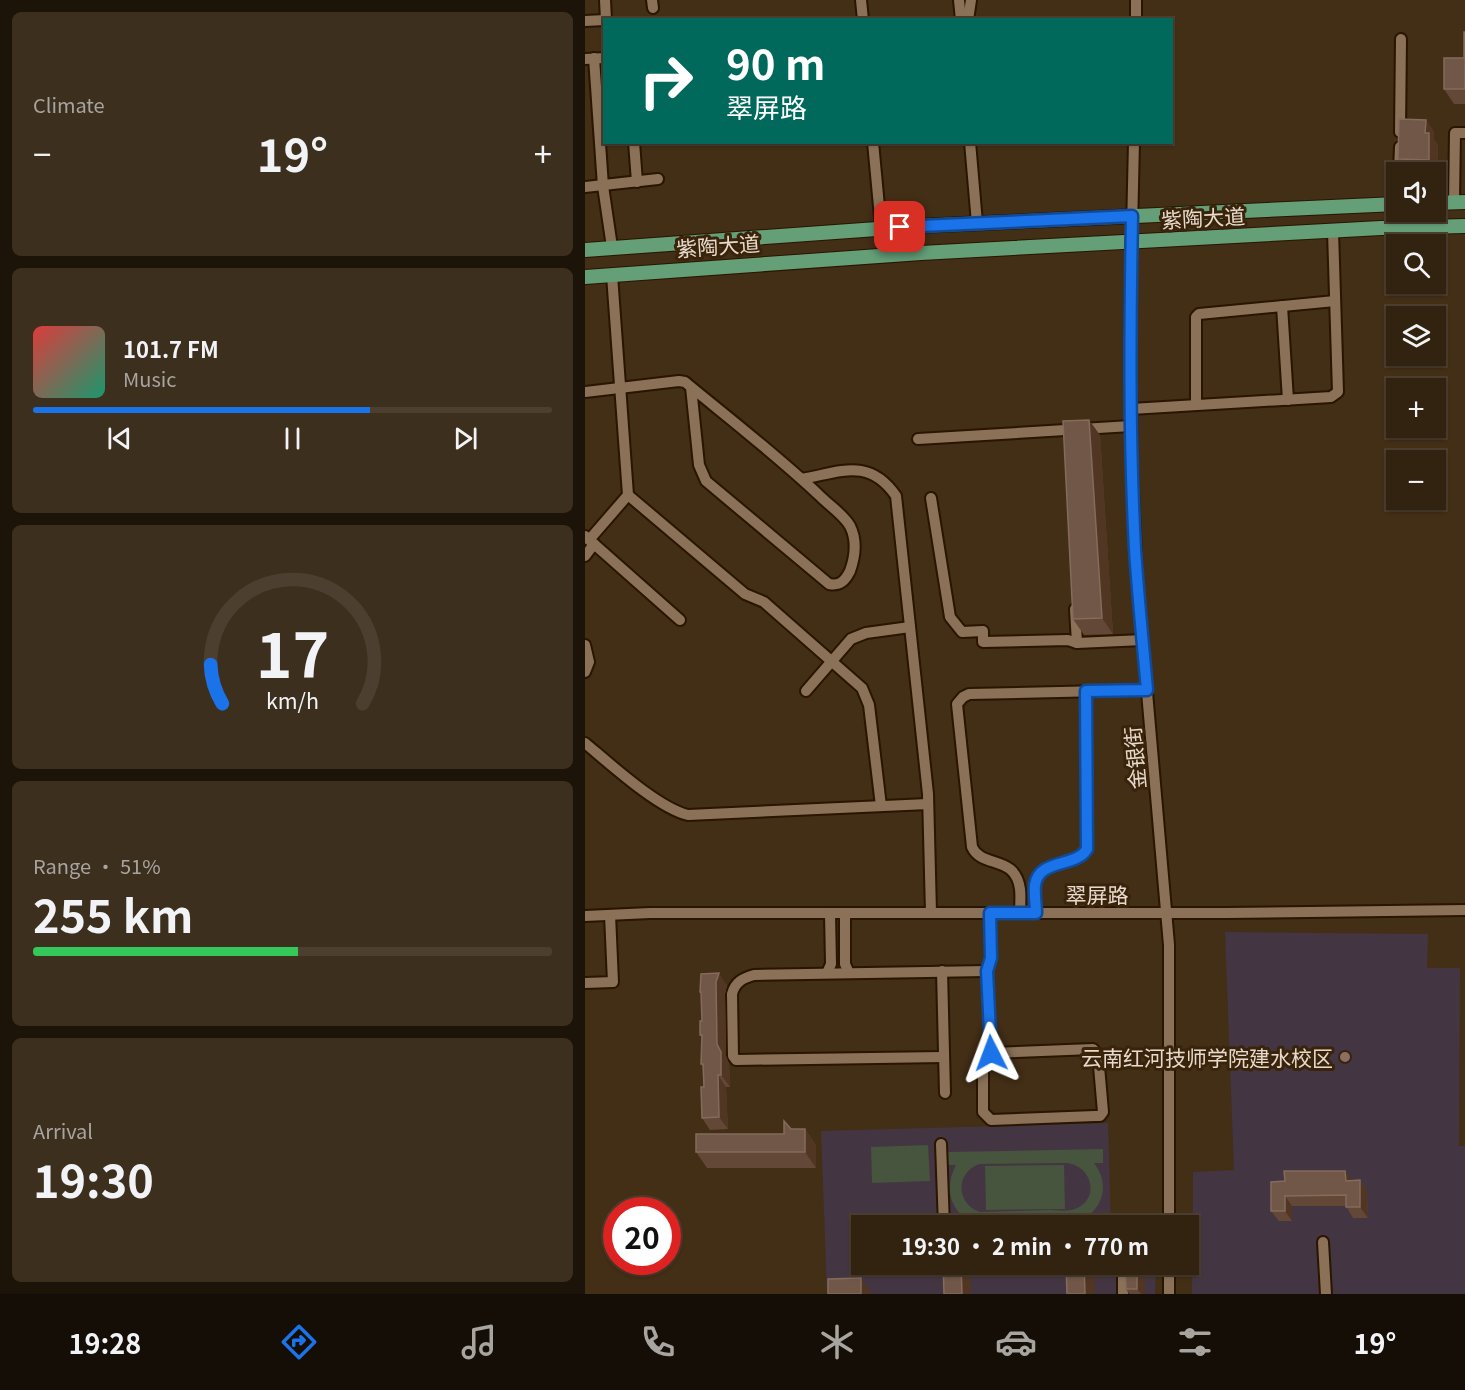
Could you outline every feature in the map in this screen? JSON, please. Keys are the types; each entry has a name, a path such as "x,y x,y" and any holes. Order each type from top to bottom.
{"main road":[{"name":"紫陶大道","path":"585,250 881,228 1386,204"},
{"name":"紫陶大道","path":"585,277 793,261 1333,231 1465,226"}],"street":[{"path":"605,0 605,18"},
{"path":"861,0 863,18"},
{"path":"959,0 961,18"},
{"path":"968,18 971,0"},
{"path":"1136,0 1136,18"},
{"path":"585,21 603,20"},
{"path":"1399,162 1401,39"},
{"path":"595,58 603,186 612,248"},
{"path":"1460,202 1455,133 1465,133"},
{"path":"634,144 637,182"},
{"path":"873,144 881,228"},
{"path":"970,144 977,223"},
{"name":"金银街","path":"1134,144 1131,426 1135,549 1167,913 1170,984 1169,1215"},
{"path":"585,187 658,179"},
{"path":"1131,409 1331,398 1338,392 1333,231"},
{"path":"585,556 589,540 628,495 612,275"},
{"path":"1196,405 1196,317 1199,314 1335,301"},
{"path":"1282,306 1288,400"},
{"path":"585,392 685,382 802,479 847,521 852,530 855,553 853,564 846,578 837,584 829,584 706,481 699,465 691,387"},
{"path":"918,439 1131,426"},
{"path":"1065,429 1066,441"},
{"path":"802,479 856,469 879,478 896,496 928,804 931,913"},
{"path":"628,495 745,594 764,602 862,688 868,699 881,806"},
{"path":"931,498 950,618 962,632 983,631 983,642 1068,640 1077,643 1143,640"},
{"path":"589,540 680,620"},
{"path":"1074,595 1077,643"},
{"path":"806,691 851,639 866,633 910,627"},
{"path":"585,645 589,662 585,672"},
{"path":"1020,913 1020,888 1015,876 1005,864 979,856 972,847 957,704 969,694 1147,690"},
{"path":"1036,913 1035,883 1039,876 1057,863 1080,858 1087,849 1086,691"},
{"path":"585,742 609,764 671,810 688,815 928,804"},
{"name":"翠屏路","path":"585,915 1465,910"},
{"path":"827,973 831,963 830,913"},
{"path":"845,913 845,964 849,973"},
{"path":"990,913 991,958 987,971 991,1053 983,1067 983,1112 991,1120 1100,1116 1103,1112 1098,1055 1093,1049 991,1053"},
{"path":"585,983 613,982 610,915"},
{"path":"942,971 945,1093"},
{"path":"944,1057 736,1060 733,1056 732,994 737,983 745,977 754,975 987,971"},
{"path":"941,1144 944,1215"},
{"path":"1323,1242 1326,1294"},
{"path":"1123,1275 1123,1294"},
{"path":"1169,1275 1169,1294"}],"shaded area":[{"name":"云南红河技师学院建水校区","path":"1225,932 1428,934 1427,968 1460,968 1459,1146 1465,1146 1465,1294 1192,1294 1192,1275 1199,1275 1199,1215 1193,1215 1193,1172 1234,1170"},
{"path":"1108,1123 1111,1215 851,1215 851,1275 1156,1275 1155,1294 827,1294 821,1131"}],"green space":[{"path":"928,1145 930,1181 872,1183 871,1147"},
{"path":"1103,1149 1103,1163 1094,1163 1100,1172 1103,1191 1096,1209 1089,1215 962,1215 955,1207 950,1192 952,1174 956,1165 947,1165 947,1152","holes":["1066,1163 1082,1170 1090,1183 1090,1191 1083,1204 1072,1210 980,1212 966,1202 961,1188 966,1174 979,1164"]},
{"path":"1064,1165 1065,1209 986,1210 985,1166"}],"building":[{"path":"1464,32 1465,89 1444,89 1444,58 1464,58"},
{"path":"1399,119 1426,120 1425,133 1429,133 1429,160 1398,159"},
{"path":"1089,420 1102,618 1073,619 1063,421"},
{"path":"719,973 716,982 717,1044 721,1052 721,1075 718,1075 719,1117 702,1118 701,1087 704,1087 703,1064 701,1064 702,1035 700,1035 701,974"},
{"path":"784,1121 791,1129 805,1129 805,1152 696,1152 696,1134 784,1134"},
{"path":"1284,1171 1345,1171 1346,1181 1360,1180 1360,1207 1346,1207 1346,1195 1285,1196 1285,1211 1271,1211 1271,1182 1285,1181"},
{"path":"943,1275 961,1275 962,1294 944,1294"},
{"path":"1066,1275 1084,1275 1085,1294 1067,1294"},
{"path":"1125,1275 1137,1275 1137,1289 1126,1289"},
{"path":"861,1278 861,1294 828,1294 828,1279"}],"place":[{"name":"云南红河技师学院建水校区","path":"1345,1057"}],"route":[{"path":"900,227 1132,216 1130,392 1132,469 1135,549 1147,690 1086,691 1087,849 1080,858 1050,866 1039,876 1035,883 1036,913 990,913 991,958 987,971 991,1053"}]}
